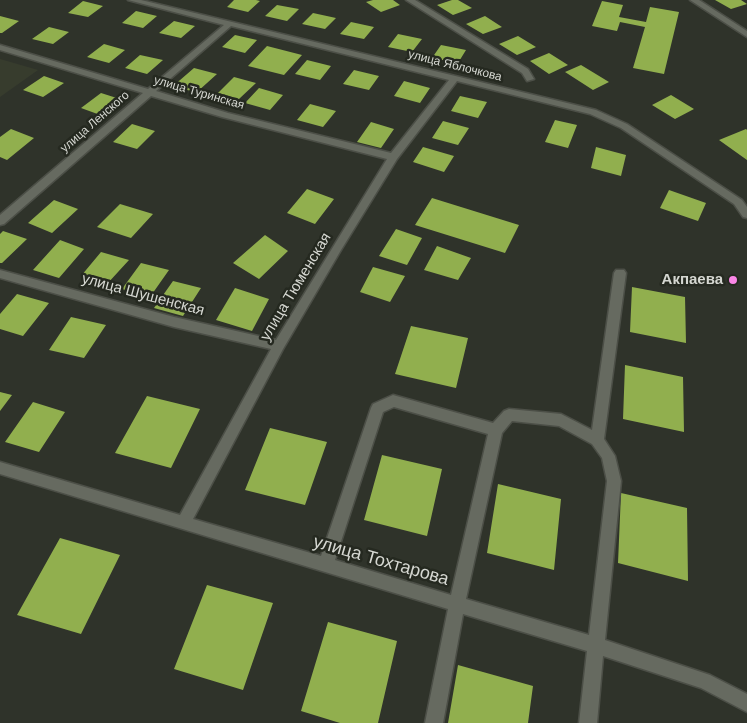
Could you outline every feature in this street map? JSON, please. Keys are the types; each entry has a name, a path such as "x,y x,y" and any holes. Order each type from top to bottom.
{"street":[{"name":"улица Яблочкова","path":"132,0 593,112 624,126 738,202 747,214"},
{"path":"410,0 525,70 530,79"},
{"path":"694,0 747,36"},
{"name":"улица Ленского","path":"0,221 229,24"},
{"name":"улица Туринская","path":"0,47 225,115 393,157"},
{"name":"улица Тюменская","path":"183,522 278,346 393,157 454,79"},
{"path":"597,440 620,273"},
{"name":"улица Шушенская","path":"0,274 174,322 278,346"},
{"path":"326,565 378,408 393,401 496,430"},
{"path":"434,723 457,604 496,430 508,415 560,420 597,440 608,456 614,481 588,723"},
{"name":"улица Тохтарова","path":"0,468 597,646 704,681 747,703"}],"shaded area":[{"path":"0,59 38,70 0,97"}],"building":[{"path":"234,0 260,1 248,12 227,7"},
{"path":"393,0 400,5 381,12 366,2"},
{"path":"458,0 472,8 453,15 437,5"},
{"path":"715,0 741,0 747,4 731,9"},
{"path":"83,1 103,6 88,17 68,13"},
{"path":"602,1 623,5 619,17 646,22 650,7 679,12 664,74 633,68 645,27 620,22 617,31 592,26"},
{"path":"277,5 299,9 287,21 265,16"},
{"path":"136,11 157,16 143,28 122,23"},
{"path":"313,13 336,18 325,29 302,24"},
{"path":"0,16 19,21 0,33"},
{"path":"485,16 502,27 483,34 466,24"},
{"path":"174,21 195,26 181,38 159,33"},
{"path":"351,22 374,27 364,39 340,34"},
{"path":"49,27 69,32 53,44 32,39"},
{"path":"398,34 422,39 412,52 388,47"},
{"path":"235,35 257,40 245,53 222,47"},
{"path":"518,36 536,47 517,55 499,44"},
{"path":"104,44 125,50 109,63 87,57"},
{"path":"441,45 466,50 458,63 432,58"},
{"path":"267,46 302,55 284,75 248,66"},
{"path":"549,53 568,65 549,74 530,61"},
{"path":"140,55 163,60 147,74 125,68"},
{"path":"307,60 331,66 320,80 295,74"},
{"path":"581,65 609,82 593,90 565,72"},
{"path":"194,68 217,74 197,92 172,87"},
{"path":"354,70 379,76 369,90 343,84"},
{"path":"44,76 64,83 43,97 23,90"},
{"path":"234,77 256,83 239,99 218,93"},
{"path":"404,81 430,88 420,103 394,96"},
{"path":"259,88 283,95 270,110 245,103"},
{"path":"101,93 123,100 103,116 81,108"},
{"path":"671,95 694,109 675,119 652,105"},
{"path":"460,96 487,102 478,118 451,111"},
{"path":"310,104 336,111 323,127 297,120"},
{"path":"555,120 577,125 568,148 545,142"},
{"path":"443,121 469,128 458,145 432,138"},
{"path":"371,122 394,129 381,148 357,142"},
{"path":"132,124 155,131 137,149 113,142"},
{"path":"11,129 34,138 7,160 0,157 0,137"},
{"path":"747,130 747,160 719,140"},
{"path":"423,147 454,156 444,172 413,162"},
{"path":"596,147 626,155 621,176 591,168"},
{"path":"307,189 334,199 315,224 287,213"},
{"path":"669,190 706,203 698,221 660,208"},
{"path":"432,198 519,225 505,253 415,225"},
{"path":"54,200 78,209 52,233 28,223"},
{"path":"120,204 153,214 131,238 97,227"},
{"path":"396,229 422,238 407,265 379,256"},
{"path":"3,231 27,239 0,263 0,234"},
{"path":"265,235 288,251 259,279 233,263"},
{"path":"60,240 84,249 59,278 33,270"},
{"path":"437,246 471,258 458,280 424,270"},
{"path":"101,252 129,260 107,284 81,276"},
{"path":"141,263 169,270 150,297 122,289"},
{"path":"373,267 405,276 390,302 360,292"},
{"path":"173,281 201,288 183,316 154,308"},
{"path":"632,287 685,297 686,343 630,332"},
{"path":"235,288 269,299 252,331 216,320"},
{"path":"17,294 49,303 23,336 0,329 0,314"},
{"path":"71,317 106,325 84,358 49,350"},
{"path":"411,326 468,338 456,388 395,374"},
{"path":"625,365 683,377 684,432 623,419"},
{"path":"0,392 12,395 0,411"},
{"path":"147,396 200,409 171,468 115,453"},
{"path":"33,402 65,412 39,452 5,442"},
{"path":"270,428 327,442 305,505 245,490"},
{"path":"382,455 442,469 427,536 364,520"},
{"path":"498,484 561,499 554,570 487,553"},
{"path":"621,493 687,508 688,581 618,563"},
{"path":"60,538 120,555 81,634 17,615"},
{"path":"207,585 273,603 243,690 174,669"},
{"path":"328,622 397,641 378,723 340,723 301,711"},
{"path":"458,665 533,686 528,723 448,723"}],"place":[{"name":"Акпаева","path":"733,280"}]}
